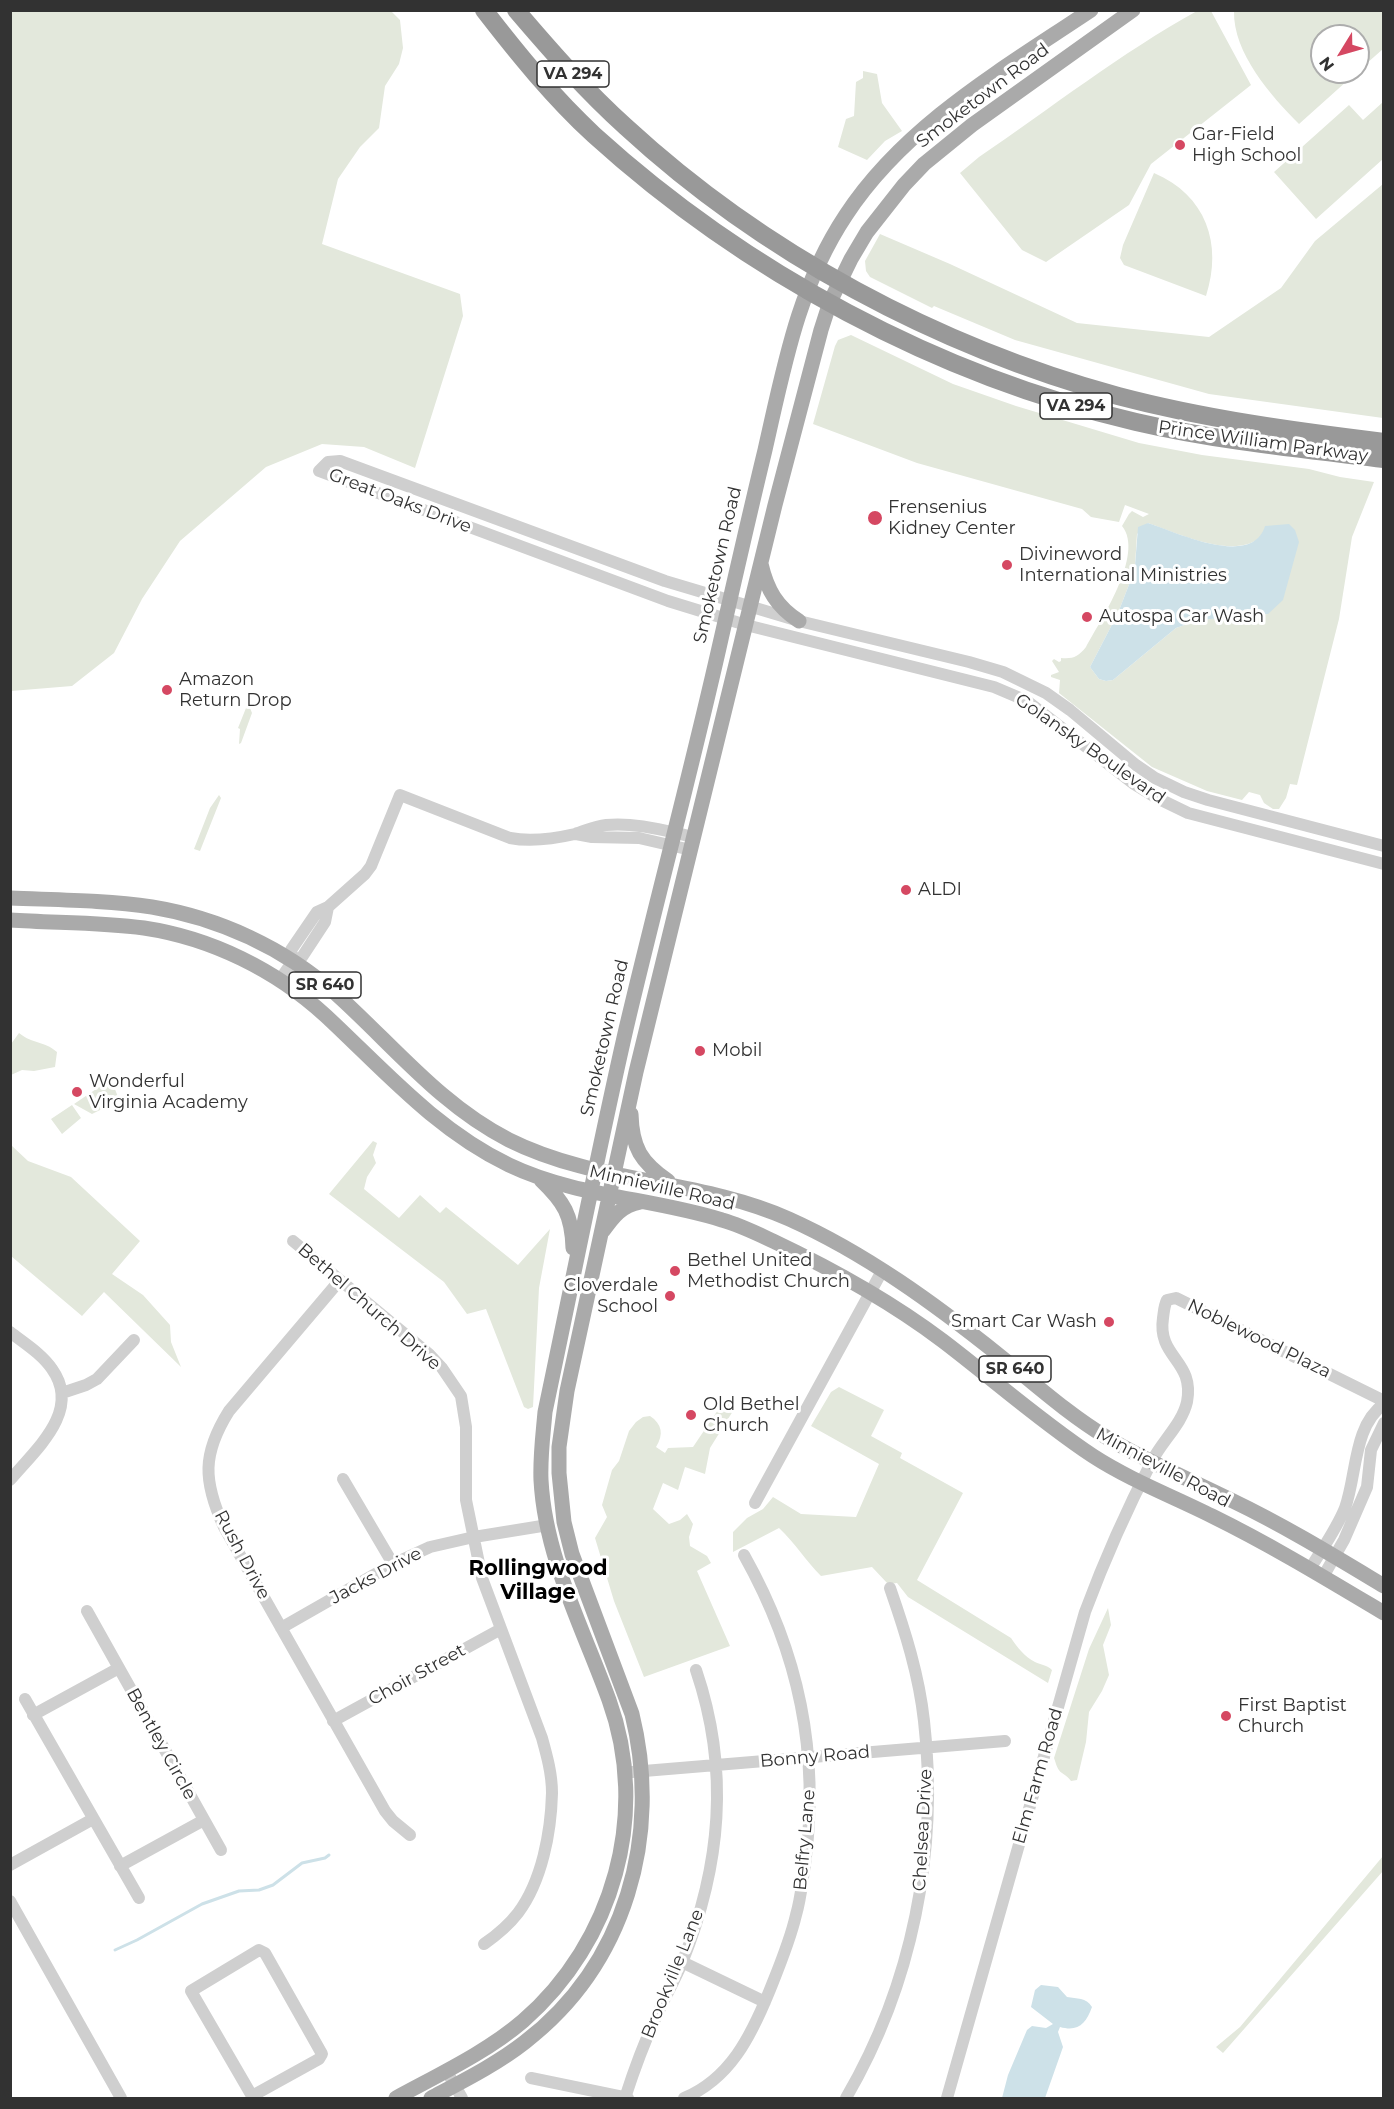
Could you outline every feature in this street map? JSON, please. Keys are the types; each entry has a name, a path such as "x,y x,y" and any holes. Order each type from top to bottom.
{"highway":[{"name":"Prince William Parkway","path":"485,11 545,85 593,134 636,172 726,239 807,289 892,335 992,378 1084,409 1135,422 1221,439 1383,459"},
{"name":"Prince William Parkway","path":"518,11 589,91 648,146 735,215 839,281 898,313 957,340 1032,369 1096,389 1229,421 1383,442"}],"main road":[{"name":"Smoketown Road","path":"396,2098 492,2044 524,2020 562,1981 588,1943 602,1915 616,1875 625,1822 625,1772 618,1728 560,1571 548,1526 541,1479 545,1412 626,1032 726,618 776,398 800,308 816,267 828,245 857,198 894,155 915,135 979,86 1091,10"},
{"name":"Smoketown Road","path":"431,2098 459,2092 545,2025 581,1985 617,1924 635,1869 642,1829 642,1771 638,1738 632,1714 572,1554 561,1498 559,1447 563,1413 630,1098 761,561 802,398 830,302 862,241 885,207 924,164 972,125 1133,10"},
{"path":"761,561 767,586 774,600 785,612 799,621"},
{"name":"Minnieville Road","path":"10,898 96,902 154,908 219,924 262,944 293,961 335,993 408,1064 456,1106 496,1132 531,1150 595,1170 673,1185 738,1201 778,1214 819,1233 882,1271 955,1321 1078,1419 1152,1462 1255,1512 1383,1586"},
{"name":"Minnieville Road","path":"10,920 123,926 166,933 207,944 256,966 323,1013 413,1100 486,1152 537,1176 738,1225 809,1259 871,1293 941,1339 1063,1435 1113,1468 1212,1516 1317,1573 1383,1613"},
{"path":"630,1098 632,1135 639,1154 654,1172 673,1185"},
{"path":"537,1176 557,1195 569,1216 573,1235 574,1269"},
{"path":"600,1236 619,1211 632,1204 643,1202"}],"street":[{"path":"498,28 518,11"},
{"name":"Great Oaks Drive","path":"726,618 617,583 319,471 328,462 341,461 665,581 730,600"},
{"name":"Golansky Boulevard","path":"730,600 799,621 1003,672 1029,683 1070,710 1136,765 1155,778 1184,792 1383,846"},
{"name":"Golansky Boulevard","path":"726,618 994,687 1020,698 1053,719 1126,779 1155,797 1188,813 1383,864"},
{"path":"1020,698 1029,683"},
{"path":"279,981 293,961 291,950 317,912 328,907 371,866 400,795 510,838 534,841 612,825 637,826 692,844"},
{"path":"1246,829 1251,812"},
{"name":"Bethel Church Drive","path":"293,1241 429,1354 442,1368 460,1396 466,1427 466,1500 482,1578 542,1738 552,1792 546,1840 529,1895 509,1924 484,1944"},
{"path":"754,1503 882,1271"},
{"name":"Rush Drive","path":"340,1280 229,1411 209,1452 211,1489 218,1515 333,1721 385,1811 410,1835"},
{"name":"Noblewood Plaza","path":"1152,1462 1185,1410 1189,1387 1182,1367 1168,1350 1161,1335 1164,1305 1171,1298 1176,1298 1383,1402 1374,1411 1359,1445 1345,1507 1332,1534 1328,1554"},
{"path":"10,1332 52,1369 62,1393 62,1409 56,1423 10,1480"},
{"path":"62,1393 97,1379 134,1340"},
{"name":"Noblewood Plaza","path":"1317,1573 1328,1554 1344,1540 1367,1487 1371,1450 1383,1423"},
{"name":"Elm Farm Road","path":"948,2098 1085,1612 1109,1552 1152,1462"},
{"path":"343,1479 393,1564"},
{"name":"Jacks Drive","path":"281,1628 393,1564 430,1547 474,1537 548,1526"},
{"name":"Belfry Lane","path":"684,2098 714,2080 729,2066 749,2037 765,2002 792,1929 808,1845 811,1799 802,1707 785,1644 770,1605 744,1555"},
{"name":"Chelsea Drive","path":"846,2098 886,2016 910,1943 923,1875 926,1839 927,1748 920,1691 903,1626 890,1588"},
{"name":"Bentley Circle","path":"87,1611 221,1850"},
{"name":"Choir Street","path":"333,1721 501,1629"},
{"name":"Bentley Circle","path":"33,1715 119,1668"},
{"name":"Brookville Lane","path":"627,2098 637,2062 682,1962 701,1909 710,1872 717,1815 717,1765 710,1716 696,1670"},
{"path":"25,1700 139,1898"},
{"name":"Bonny Road","path":"625,1772 1005,1741"},
{"path":"10,1865 93,1819"},
{"name":"Bentley Circle","path":"120,1866 204,1820"},
{"path":"10,1900 121,2098"},
{"path":"259,1950 265,1953 322,2054 319,2059 253,2097 191,1991 259,1950"},
{"path":"682,1962 765,2002"},
{"path":"446,2070 459,2092"},
{"path":"531,2078 627,2098"}],"shaded area":[{"path":"11,10 391,11 400,20 403,48 399,64 385,86 379,128 360,147 338,179 322,244 460,294 463,316 415,468 364,447 322,444 266,467 180,541 142,599 114,653 72,686 11,691"},
{"path":"1197,11 1211,11 1251,85 1151,164 1129,205 1046,262 1022,250 960,173 979,157 1114,63"},
{"path":"1234,11 1383,11 1383,49 1370,60 1370,24 1310,24 1310,84 1344,84 1299,124 1256,73 1247,58 1235,27"},
{"path":"863,71 877,74 882,103 902,131 885,141 867,160 838,147 846,119 854,116 856,82 863,78"},
{"path":"1383,102 1383,159 1316,219 1274,172 1349,105 1363,120"},
{"path":"1154,173 1172,182 1186,194 1198,208 1206,223 1211,240 1212,258 1211,277 1206,296 1124,265 1120,258 1123,245"},
{"path":"1383,184 1383,418 1209,394 1015,340 934,306 932,308 870,277 866,271 865,261 880,234 1077,323 1209,337 1281,288 1315,241"},
{"path":"851,335 953,384 1016,406 1139,443 1202,455 1309,469 1374,482 1352,537 1339,619 1297,785 1290,784 1286,798 1279,809 1273,809 1264,803 1260,795 1249,792 1242,800 1207,791 1152,767 1059,693 1060,680 1051,677 1059,672 1052,661 1054,659 1059,662 1061,658 1072,658 1080,653 1086,647 1110,605 1128,553 1128,538 1122,526 1129,514 1132,511 1143,517 1149,514 1125,505 1119,522 1091,517 1082,509 917,463 813,424 838,340","holes":["1148,523 1190,538 1223,546 1251,543 1262,535 1268,614 1199,620 1176,628 1113,680 1099,679 1090,667 1118,613 1130,582 1135,566 1137,534"]},
{"path":"1148,523 1194,539 1230,546 1245,545 1257,539 1265,526 1289,524 1295,530 1299,542 1283,600 1268,614 1199,620 1176,628 1113,680 1099,679 1090,667 1118,613 1130,582 1135,566 1138,527"},
{"path":"248,703 252,713 239,744 240,729 238,728"},
{"path":"219,795 221,798 200,851 194,849 210,808"},
{"path":"19,1033 57,1052 55,1067 34,1071 22,1070 11,1075 11,1044"},
{"path":"111,1079 118,1097 114,1103 92,1114 74,1104"},
{"path":"72,1105 81,1118 62,1134 51,1119"},
{"path":"373,1141 377,1143 373,1155 376,1163 367,1177 364,1189 399,1218 420,1195 440,1213 446,1207 518,1265 550,1229 539,1288 533,1407 528,1409 524,1407 486,1309 467,1314 444,1282 329,1194"},
{"path":"11,1145 28,1161 71,1177 140,1241 112,1274 143,1295 170,1325 171,1342 181,1367 104,1292 82,1316 11,1256"},
{"path":"839,1387 884,1410 871,1436 902,1453 900,1458 963,1493 917,1580 1011,1638 1028,1657 1050,1668 1052,1670 1048,1683 908,1597 897,1583 888,1584 872,1567 821,1576 779,1528 733,1552 733,1532 747,1518 763,1509 773,1497 801,1514 856,1517 879,1464 811,1426 831,1392"},
{"path":"729,1402 733,1411 710,1448 705,1474 685,1467 678,1490 663,1483 653,1509 669,1524 680,1520 687,1514 693,1524 689,1537 690,1546 707,1556 711,1563 697,1571 730,1646 644,1677 614,1601 595,1538 607,1517 602,1505 612,1470 619,1461 629,1431 643,1417 650,1416 657,1422 661,1434 656,1447 665,1453 668,1448 693,1447 722,1404"},
{"path":"1108,1608 1111,1625 1103,1645 1109,1675 1089,1712 1086,1742 1077,1780 1071,1781 1059,1770 1054,1758 1089,1649"},
{"path":"1383,1856 1383,1871 1223,2053 1216,2047 1240,2027"},
{"path":"1041,1985 1058,1987 1067,1997 1084,2000 1092,2007 1087,2018 1080,2025 1072,2028 1060,2027 1058,2032 1063,2047 1045,2098 1002,2098 1008,2075 1027,2030 1032,2026 1046,2028 1053,2024 1031,2007 1035,1990"}],"waterway":[{"path":"115,1950 202,1904 239,1891 259,1890 273,1885 302,1863 329,1855"}],"place":[{"name":"Gar-Field High School","path":"1180,145"},
{"name":"Frensenius Kidney Center","path":"875,518"},
{"name":"Divineword International Ministries","path":"1007,565"},
{"name":"Autospa Car Wash","path":"1087,617"},
{"name":"Amazon Return Drop","path":"167,690"},
{"name":"ALDI","path":"906,890"},
{"name":"Mobil","path":"700,1051"},
{"name":"Wonderful Virginia Academy","path":"77,1092"},
{"name":"Bethel United Methodist Church","path":"675,1271"},
{"name":"Cloverdale School","path":"670,1296"},
{"name":"Smart Car Wash","path":"1109,1322"},
{"name":"Old Bethel Church","path":"691,1415"},
{"name":"First Baptist Church","path":"1226,1716"}],"district":[{"name":"Rollingwood Village","path":"538,1581"}]}
